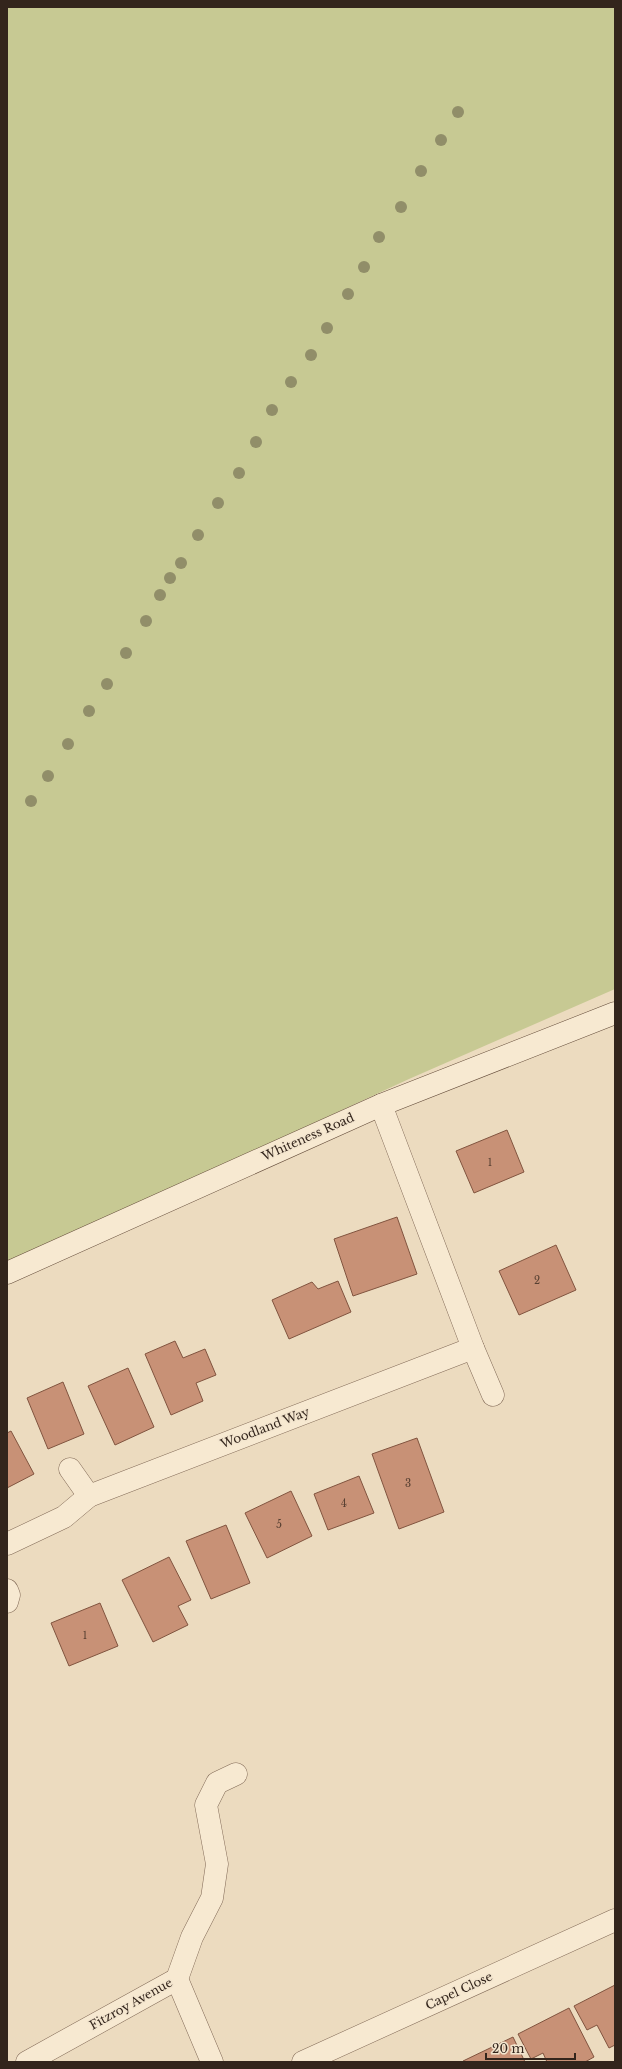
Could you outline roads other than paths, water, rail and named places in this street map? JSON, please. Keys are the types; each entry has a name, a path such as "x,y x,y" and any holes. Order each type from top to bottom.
{"street":[{"name":"Whiteness Road","path":"7,1273 381,1105 615,1014"},
{"path":"381,1105 473,1348 493,1395"},
{"name":"Woodland Way","path":"7,1544 64,1517 89,1496 473,1348"},
{"path":"70,1469 89,1496"},
{"path":"7,1590 9,1595 7,1602"},
{"path":"177,1979 192,1937 212,1898 217,1864 206,1805 217,1783 236,1774"},
{"name":"Capel Close","path":"303,2062 615,1920"},
{"name":"Fitzroy Avenue","path":"27,2062 177,1979 212,2062"}]}
